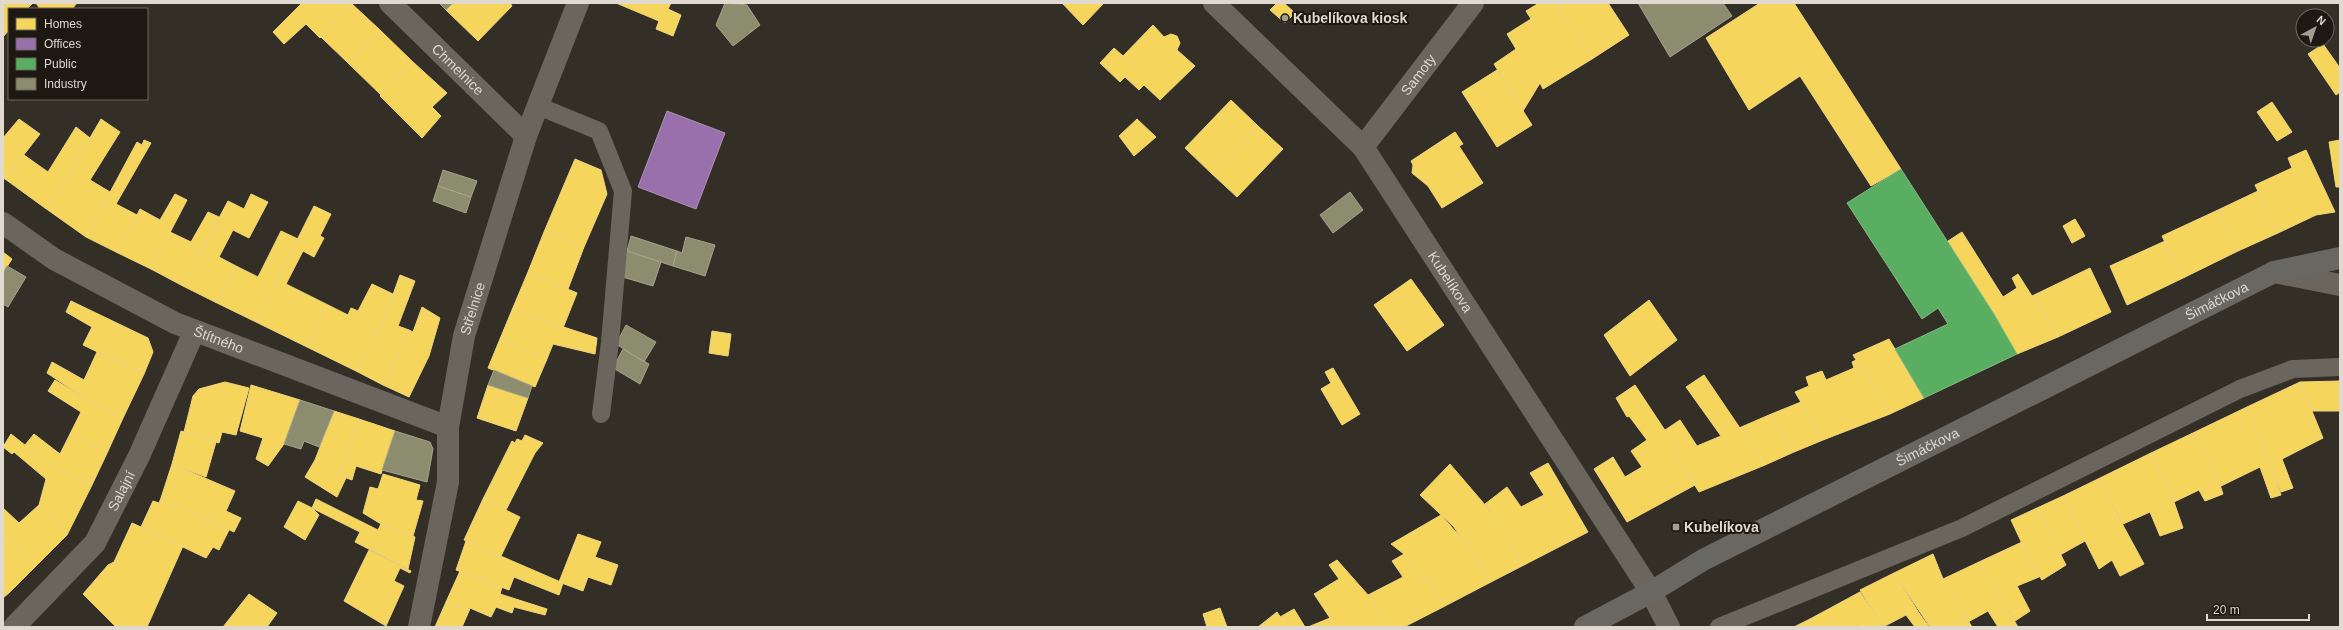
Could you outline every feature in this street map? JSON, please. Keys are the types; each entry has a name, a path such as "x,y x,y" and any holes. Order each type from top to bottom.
{"street":[{"name":"Chmelnice","path":"390,3 526,136"},
{"name":"Střelnice","path":"419,627 448,482 448,427 464,336 526,136 578,3"},
{"name":"Kubelíkova","path":"1214,3 1363,147 1651,592 1669,627"},
{"name":"Samoty","path":"1363,147 1473,3"},
{"name":"Štítného","path":"3,223 54,259 194,332 448,427"},
{"name":"Šimáčkova","path":"1585,627 1651,592 1716,554 2274,272 2340,258"},
{"path":"2274,272 2340,285"},
{"name":"Salajní","path":"14,627 95,543 139,456 194,332"}],"lane":[{"path":"538,106 599,130 623,191 610,342 601,414"},
{"path":"1719,627 1962,528 2240,389 2293,369 2340,367"}],"building: Homes":[{"path":"3,3 33,3 28,8 8,8"},
{"path":"36,3 58,3 65,8 39,8"},
{"path":"58,3 77,3 73,8 65,8"},
{"path":"302,3 351,3 320,38 306,24 284,44 273,32"},
{"path":"351,3 380,30 348,63 321,37"},
{"path":"453,3 510,3 512,6 478,41 446,10"},
{"path":"616,3 671,3 668,9 681,15 673,36 656,29 659,21"},
{"path":"1062,3 1104,3 1083,25"},
{"name":"Kubelíkova kiosk","path":"1277,3 1284,3 1295,13 1285,23 1270,10"},
{"path":"1539,3 1556,3 1592,59 1543,89 1540,83 1523,111 1494,64 1516,49 1507,34 1531,19 1526,11"},
{"path":"1556,3 1608,3 1629,35 1592,59"},
{"path":"1760,3 1794,3 1901,169 1871,186 1800,76 1749,110 1706,38"},
{"path":"3,4 8,8 8,31 3,37"},
{"path":"1153,25 1164,37 1171,34 1177,36 1180,43 1177,50 1195,66 1160,100 1144,85 1139,90 1125,77 1120,82 1100,63 1114,48 1123,56"},
{"path":"380,30 413,62 381,95 348,63"},
{"path":"2317,48 2326,48 2340,68 2340,92 2336,95 2308,54"},
{"path":"413,62 447,93 432,107 441,116 422,138 380,96"},
{"path":"1497,70 1532,125 1497,147 1462,92"},
{"path":"1231,100 1257,125 1211,173 1185,148"},
{"path":"2272,102 2292,132 2277,141 2257,112"},
{"path":"19,119 40,134 5,179 3,178 3,138"},
{"path":"101,119 120,132 90,180 110,192 86,237 45,208 63,184"},
{"path":"1137,119 1156,137 1134,156 1119,136"},
{"path":"1257,125 1283,149 1237,197 1211,173"},
{"path":"76,127 90,138 63,184 45,208 5,179 24,155 48,172"},
{"path":"1455,132 1463,144 1459,146 1483,183 1442,208 1428,186 1412,173 1413,165 1411,161"},
{"path":"144,140 151,143 116,204 137,215 118,253 86,237 137,142 142,145"},
{"path":"2340,140 2340,187 2336,187 2329,142"},
{"path":"2306,150 2335,212 2316,215 2278,233 2255,185 2292,168 2288,158"},
{"path":"575,159 601,170 607,194 584,247 544,232"},
{"path":"2258,191 2278,233 2238,251 2218,210"},
{"path":"175,194 187,200 151,269 118,253 140,209 160,220"},
{"path":"251,194 268,202 249,238 233,230 219,257 236,266 217,303 183,286 228,201 244,209"},
{"path":"314,206 331,214 320,236 324,238 314,257 303,251 286,284 328,305 307,347 256,322"},
{"path":"2218,210 2238,251 2183,278 2162,236"},
{"path":"208,212 219,217 183,286 151,269 170,232 191,242"},
{"path":"2075,219 2085,236 2072,243 2063,226"},
{"path":"281,231 298,239 256,322 217,303 236,266 258,277"},
{"path":"544,232 584,247 568,289 528,272"},
{"path":"1962,232 2003,297 2017,288 2012,278 2018,274 2058,337 2017,354 1948,241"},
{"path":"2165,241 2183,278 2127,305 2110,266"},
{"path":"3,252 12,259 3,273"},
{"path":"2090,268 2111,312 2058,337 2032,296"},
{"path":"528,272 577,293 563,328 512,310"},
{"path":"400,275 415,281 398,326 409,330 383,385 356,371 378,330 380,331"},
{"path":"1411,279 1444,325 1407,351 1374,305"},
{"path":"372,284 393,294 380,331 378,330 356,371 307,347 328,305 348,315 351,308 358,311"},
{"path":"1649,300 1677,340 1630,376 1604,335"},
{"path":"71,301 148,338 153,352 144,374 83,345 92,327 66,312"},
{"path":"422,307 440,318 429,356 409,397 383,385 409,330 413,332"},
{"path":"512,310 597,338 595,354 553,344 547,359 500,339"},
{"path":"712,331 731,334 728,356 709,353"},
{"path":"500,339 547,359 535,387 488,368"},
{"path":"1889,339 1924,398 1890,414 1853,355"},
{"path":"97,352 144,374 123,418 86,399 47,373 52,362 84,380"},
{"path":"1856,360 1890,414 1823,440 1795,392 1809,386 1806,377 1822,371 1826,380 1854,368 1852,362"},
{"path":"1333,368 1360,414 1342,425 1321,389 1331,383 1325,372"},
{"path":"1704,375 1765,465 1699,492 1673,450 1676,447 1665,430 1680,420 1697,446 1721,436 1686,387"},
{"path":"55,380 86,399 123,418 108,451 70,434 81,412 48,391"},
{"path":"2340,381 2340,411 2312,411 2300,382"},
{"path":"225,382 249,388 236,435 222,432 219,443 184,432 193,396 199,389"},
{"path":"2300,382 2323,438 2282,459 2293,488 2281,492 2247,407"},
{"path":"251,385 300,400 284,444 268,466 256,459 263,438 240,431"},
{"path":"488,385 528,398 516,431 477,418"},
{"path":"1635,385 1676,447 1673,450 1695,485 1627,522 1594,469 1613,457 1625,477 1642,467 1631,451 1647,440 1629,416 1627,417 1616,398"},
{"path":"1801,402 1823,440 1794,452 1769,415"},
{"path":"2247,407 2281,495 2271,498 2260,467 2221,486 2195,432"},
{"path":"334,411 359,419 339,475 346,478 337,497 305,477 315,460"},
{"path":"1769,415 1794,452 1765,465 1739,428"},
{"path":"359,419 395,431 381,474 356,466 352,480 339,475"},
{"path":"181,431 216,442 206,477 172,464"},
{"path":"2195,432 2219,482 2223,494 2205,501 2199,490 2174,502 2151,453"},
{"path":"11,434 54,468 92,485 67,535 39,505 46,479 14,452 12,454 3,447"},
{"path":"34,434 60,454 70,434 108,451 92,485 54,468 25,445"},
{"path":"525,435 543,443 535,453 506,510 483,499 512,441 515,443 517,439 522,441"},
{"path":"2151,453 2174,502 2183,528 2160,536 2150,512 2123,524 2098,479"},
{"path":"1548,463 1588,532 1522,566 1498,520 1485,504 1507,487 1521,507 1544,495 1530,473"},
{"path":"172,464 235,491 226,511 241,518 234,532 161,498"},
{"path":"1450,464 1498,520 1522,566 1489,583 1454,527 1420,495"},
{"path":"383,474 420,485 416,500 423,501 413,536 386,527 363,513 370,487 378,489"},
{"path":"2098,479 2144,564 2120,576 2112,560 2099,569 2063,496"},
{"path":"2063,496 2085,541 2060,555 2037,508"},
{"path":"161,498 229,530 219,550 213,547 206,558 141,527 153,501 159,503"},
{"path":"316,499 378,530 381,524 415,537 408,569 355,542 360,532 312,508"},
{"path":"483,499 520,517 500,558 464,540"},
{"path":"298,501 312,508 319,515 305,540 284,527"},
{"path":"39,505 67,535 36,566 3,534 3,508 19,523"},
{"path":"2037,508 2066,565 2042,580 2034,569 2011,520"},
{"path":"1441,515 1463,540 1489,583 1445,606 1429,577 1423,580 1404,554 1391,544"},
{"path":"132,523 183,546 147,627 116,627 83,594 108,565 114,562"},
{"path":"3,534 36,566 10,592 3,585"},
{"path":"578,534 601,542 595,557 618,565 611,585 588,577 583,591 559,582"},
{"path":"466,541 563,583 559,595 514,577 509,590 456,570"},
{"path":"2022,542 2039,577 2017,586 2030,611 2015,621 1994,587 1992,588 1979,562"},
{"path":"369,550 411,571 410,573 400,568 394,581 404,586 386,626 344,601"},
{"path":"1404,554 1423,580 1429,577 1445,606 1404,627 1390,627 1368,595 1403,577 1392,561"},
{"path":"1933,554 1943,579 1972,627 1930,627 1894,573"},
{"path":"1337,560 1368,595 1390,627 1336,627 1314,594 1339,579 1329,565"},
{"path":"1979,562 1992,588 1994,587 2018,627 1998,627 1988,611 1968,622 1943,579"},
{"path":"460,571 502,587 500,594 547,609 545,615 514,607 512,613 496,607 491,617 470,608 469,611 446,602"},
{"path":"1894,573 1929,627 1915,627 1906,615 1883,627 1860,590"},
{"path":"3,585 10,592 3,598"},
{"path":"1860,592 1883,627 1860,627 1858,625 1855,627 1814,627 1810,619"},
{"path":"249,594 277,613 267,627 223,627"},
{"path":"446,602 469,611 462,627 435,627"},
{"path":"1220,608 1227,627 1207,627 1203,614"},
{"path":"1294,609 1305,627 1287,627 1280,617"},
{"path":"1277,612 1287,627 1258,627"},
{"path":"1330,618 1336,627 1308,627"},
{"path":"1810,619 1814,627 1794,627"}],"building: Offices":[{"path":"667,111 725,133 696,209 638,187"}],"building: Public":[{"path":"1901,169 1994,314 2017,354 1924,398 1895,349 1948,324 1938,308 1922,319 1847,203"}],"building: Industry":[{"path":"439,3 453,3 446,10"},
{"path":"725,3 747,5 760,25 733,46 716,25"},
{"path":"1638,3 1723,3 1732,16 1670,57"},
{"path":"443,170 477,181 471,197 438,186"},
{"path":"438,186 471,197 466,213 433,201"},
{"path":"1350,192 1363,210 1333,233 1320,215"},
{"path":"631,236 677,251 673,266 627,251"},
{"path":"686,237 715,245 705,276 673,266 677,251 682,253"},
{"path":"627,251 661,262 653,286 619,276"},
{"path":"7,266 26,277 8,307 3,304 3,273"},
{"path":"626,325 656,342 644,362 616,344"},
{"path":"623,349 649,364 640,384 613,368"},
{"path":"494,370 532,386 528,398 488,385"},
{"path":"300,400 334,411 319,447 304,441 301,449 284,444"},
{"path":"395,431 430,442 433,449 427,482 382,470"}],"place":[{"name":"Kubelíkova kiosk","path":"1285,18"},
{"name":"Kubelíkova","path":"1676,527"}]}
